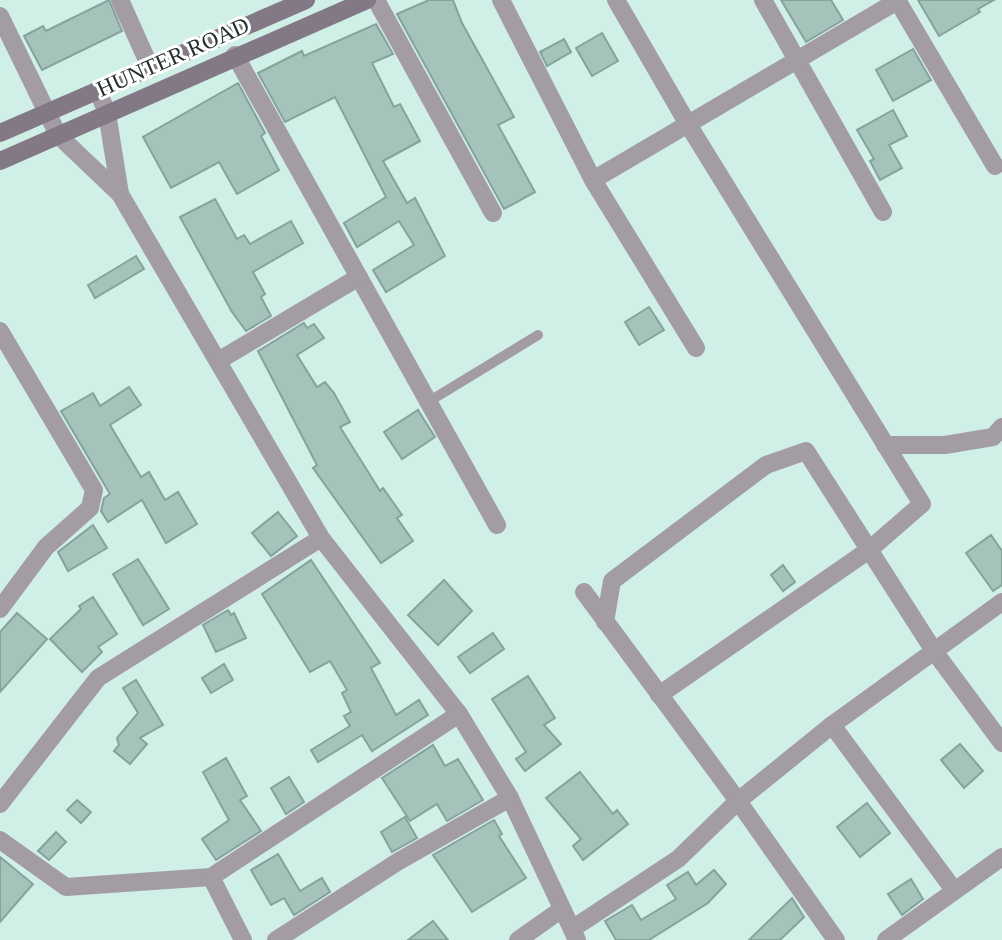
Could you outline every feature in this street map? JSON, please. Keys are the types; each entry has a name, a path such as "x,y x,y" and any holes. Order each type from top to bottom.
{"main road":[{"name":"HUNTER ROAD","path":"0,133 306,0"},
{"name":"HUNTER ROAD","path":"0,161 236,55 367,0"}],"street":[{"path":"120,0 151,69"},
{"path":"376,0 494,213"},
{"path":"501,0 593,180 696,348"},
{"path":"616,0 689,126 922,504 869,550 659,695"},
{"path":"763,0 883,212"},
{"path":"593,180 689,126 898,0 995,166"},
{"path":"0,16 58,135 120,194 321,538 459,714 510,797 574,935 678,859 738,801 832,725 1002,602"},
{"path":"236,55 497,526"},
{"path":"98,91 107,113 120,194"},
{"path":"218,361 359,277"},
{"path":"0,331 94,490 94,499 90,508 46,547 0,609"},
{"path":"885,445 945,445 993,437 1002,427"},
{"path":"605,622 612,581 766,465 806,451 934,650 1002,743"},
{"path":"0,804 98,678 321,538"},
{"path":"584,592 738,801 836,940"},
{"path":"0,840 66,887 211,877 459,714"},
{"path":"832,725 954,890"},
{"path":"276,940 399,861 510,797"},
{"path":"886,940 1002,856"},
{"path":"211,877 243,940"},
{"path":"518,940 562,909"}],"lane":[{"path":"428,402 538,335"}],"building":[{"path":"109,0 122,31 42,70 24,36 43,26 46,31"},
{"path":"429,0 453,0 462,23 514,117 498,125 535,192 504,209 397,14"},
{"path":"781,0 831,0 843,20 806,42"},
{"path":"918,0 994,0 978,9 980,12 939,36"},
{"path":"376,24 393,54 372,63 394,107 400,104 420,141 383,161 407,203 415,198 445,256 386,292 373,270 414,245 399,221 357,247 344,223 386,197 335,97 285,122 258,73 302,51 304,56"},
{"path":"602,33 618,61 592,76 576,48"},
{"path":"564,39 571,52 547,66 540,52"},
{"path":"913,49 931,80 893,101 876,70"},
{"path":"238,83 265,133 261,136 279,170 237,194 219,162 171,188 143,137"},
{"path":"893,110 907,136 889,145 902,168 880,180 870,161 874,159 857,130"},
{"path":"215,199 237,239 244,235 250,244 291,221 303,243 253,272 265,294 261,297 271,316 246,331 232,312 180,217"},
{"path":"136,256 144,269 95,298 88,285"},
{"path":"649,307 664,330 639,345 625,322"},
{"path":"304,323 307,328 314,324 324,338 297,355 317,387 325,382 334,393 350,422 340,427 380,491 383,488 402,515 397,518 413,541 381,563 313,468 317,465 258,351"},
{"path":"129,387 141,405 110,425 141,477 149,472 165,500 178,492 197,524 166,543 142,500 108,522 101,511 104,498 110,494 61,411 93,393 100,406"},
{"path":"418,410 435,437 402,459 384,432"},
{"path":"278,512 297,536 271,556 252,533"},
{"path":"93,525 107,548 68,571 58,552"},
{"path":"991,535 1002,551 1002,585 993,591 966,553"},
{"path":"138,559 169,609 143,625 113,574"},
{"path":"311,560 380,663 371,668 396,715 419,700 428,715 372,751 362,735 318,762 311,750 350,726 344,716 351,712 342,693 347,690 330,661 310,672 262,594"},
{"path":"783,565 795,582 783,591 771,575"},
{"path":"444,580 472,611 438,645 408,615"},
{"path":"93,597 117,634 98,647 102,652 82,672 50,639 81,609 79,606"},
{"path":"228,610 231,615 234,613 246,638 216,652 203,625"},
{"path":"17,613 47,639 0,692 0,632"},
{"path":"493,633 504,649 470,673 458,657"},
{"path":"224,664 233,680 211,693 202,678"},
{"path":"528,676 555,718 544,725 561,744 525,771 516,759 526,752 492,699"},
{"path":"136,680 163,725 140,738 147,744 130,764 114,751 119,745 117,738 138,713 123,688"},
{"path":"960,744 983,771 964,788 941,760"},
{"path":"433,745 445,766 458,759 483,800 447,821 437,804 410,821 382,778"},
{"path":"226,758 247,796 240,800 261,831 216,860 202,839 229,820 203,772"},
{"path":"580,772 613,814 617,810 628,824 583,860 573,846 581,839 546,798"},
{"path":"289,777 304,802 286,814 271,788"},
{"path":"77,800 91,812 81,823 67,810"},
{"path":"867,803 890,833 860,857 837,827"},
{"path":"405,817 417,838 392,852 381,832"},
{"path":"494,820 502,834 499,836 526,878 472,912 433,855"},
{"path":"56,832 66,842 49,860 38,851"},
{"path":"278,854 300,891 322,878 330,892 294,915 284,898 271,905 251,870"},
{"path":"0,857 33,884 0,922"},
{"path":"714,870 726,884 708,903 649,940 616,940 605,921 632,905 641,920 676,899 667,885 688,872 696,885"},
{"path":"911,879 923,899 902,915 888,894"},
{"path":"792,898 804,917 780,940 749,940"},
{"path":"433,921 448,940 408,940"}]}
